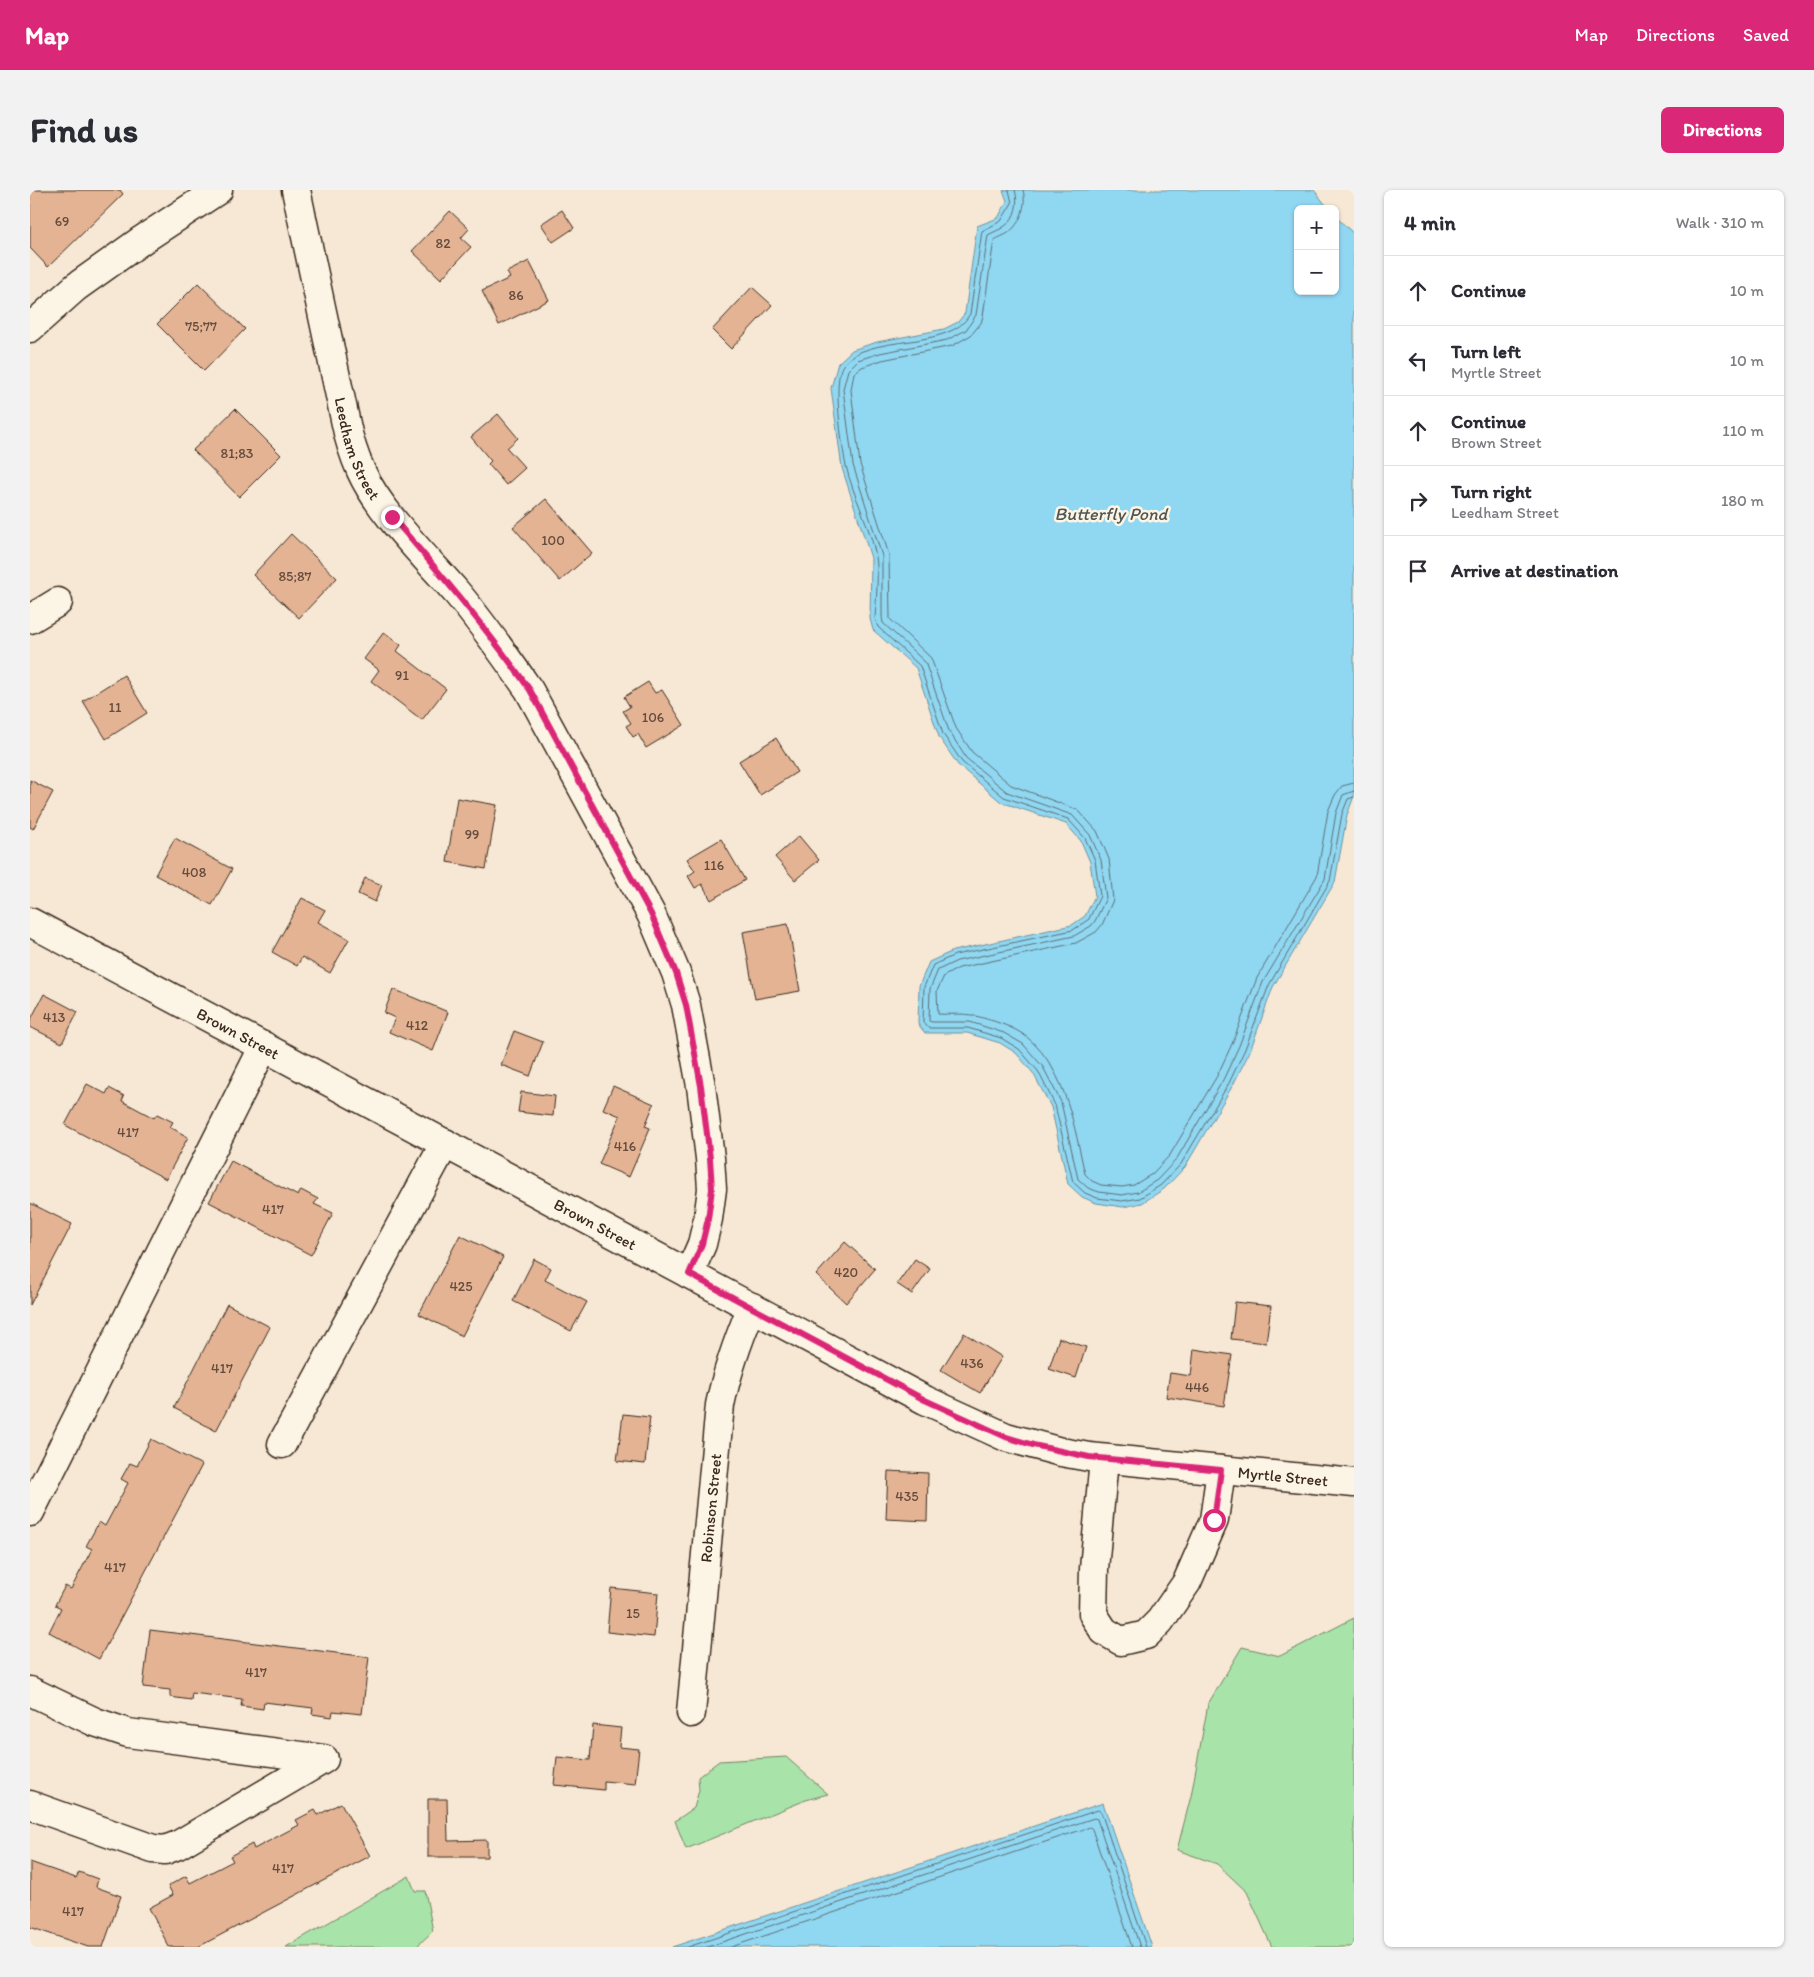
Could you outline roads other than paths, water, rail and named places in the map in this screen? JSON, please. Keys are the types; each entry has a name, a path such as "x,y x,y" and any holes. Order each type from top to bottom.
{"street":[{"path":"30,328 76,287 142,240 218,190"},
{"name":"Leedham Street","path":"296,190 351,447 362,472 392,517 458,595 530,690 651,914 676,973 695,1048 710,1158 712,1189 702,1244 689,1274"},
{"path":"30,619 58,602"},
{"name":"Brown Street","path":"30,922 925,1400 980,1426 1033,1445 1061,1452 1104,1459 1181,1466"},
{"path":"30,1512 264,1046"},
{"path":"282,1444 445,1143"},
{"name":"Robinson Street","path":"691,1713 720,1406 727,1372 736,1343 752,1307"},
{"path":"1104,1459 1094,1569 1093,1614 1104,1631 1121,1641 1146,1635 1160,1621 1187,1582 1214,1520 1221,1470"},
{"name":"Myrtle Street","path":"1181,1466 1354,1484"},
{"path":"30,1691 95,1722 128,1733 324,1759 178,1845 165,1850 153,1849 30,1805"}],"water":[{"name":"Butterfly Pond","path":"1003,190 1314,190 1326,205 1294,205 1294,295 1339,295 1339,220 1354,234 1354,796 1347,815 1335,882 1273,987 1250,1051 1233,1085 1185,1167 1164,1189 1142,1203 1123,1207 1096,1203 1082,1197 1068,1184 1051,1107 1033,1073 1016,1053 1000,1043 967,1033 925,1033 918,1024 919,986 929,962 953,951 1072,925 1085,916 1095,896 1090,862 1081,841 1066,824 1001,802 958,765 939,737 916,668 873,630 870,619 871,558 842,468 831,388 838,363 852,350 877,342 944,329 958,322 965,313 977,226 998,218 1007,201"},
{"path":"1103,1803 1152,1947 672,1947"}]}
